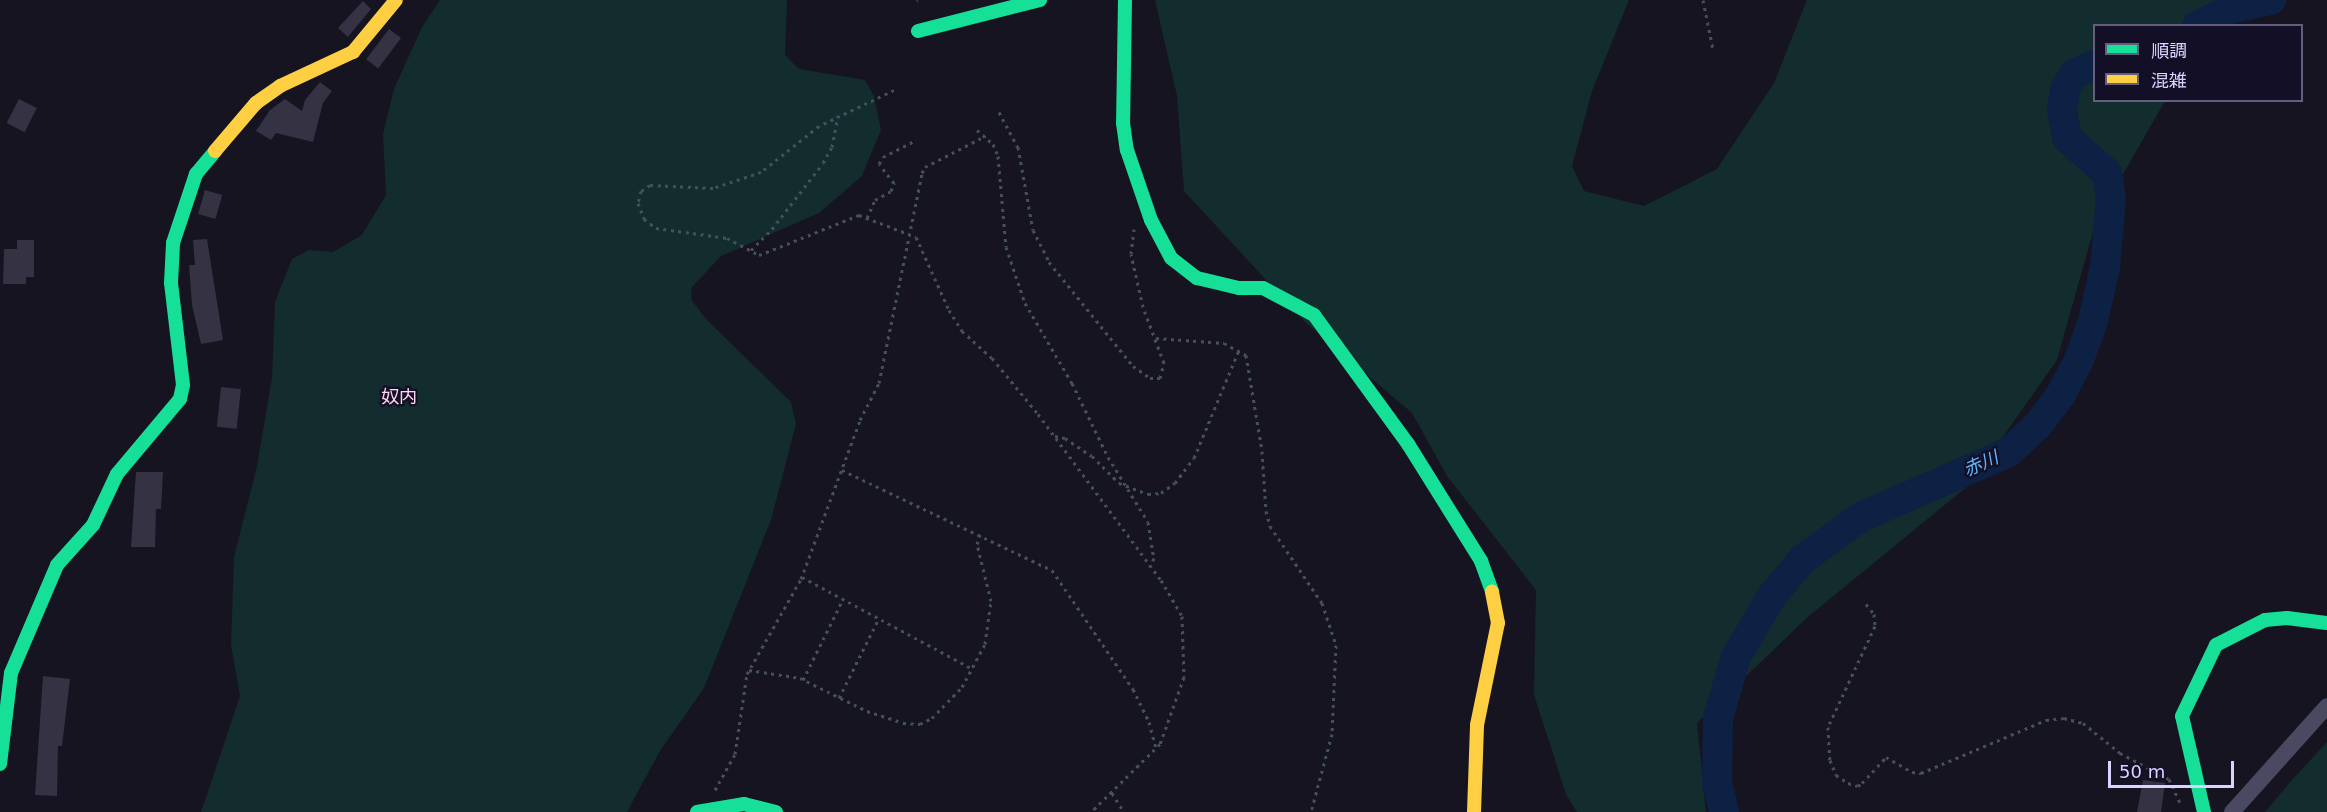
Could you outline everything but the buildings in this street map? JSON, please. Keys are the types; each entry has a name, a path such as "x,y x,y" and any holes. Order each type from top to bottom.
{"street":[{"path":"0,764 11,672 57,565 93,525 117,474 180,399 183,385 171,283 173,243 196,174 256,103 280,86 353,51 396,0"},
{"path":"918,31 1040,0"},
{"path":"1125,0 1123,123 1127,150 1150,217 1171,258 1197,278 1239,288 1263,288 1314,315 1408,444 1480,561 1494,599 1498,623 1477,725 1474,812"},
{"path":"2204,812 2182,716 2216,645 2265,620 2287,618 2327,623"},
{"path":"2232,812 2327,706"},
{"path":"700,811 744,804 776,812"}],"path":[{"path":"1703,0 1713,49"},
{"path":"894,90 819,126 761,172 733,184 712,188 657,183 641,191 638,203 644,219 656,228 727,238 751,250 769,253 848,217 867,218 916,237 962,331 992,358 1053,436 1172,597 1182,616 1181,691 1156,749 1090,812"},
{"path":"999,112 1018,147 1033,230 1049,262 1133,366 1150,378 1160,378 1164,363 1143,307 1131,254 1135,226 1150,217"},
{"path":"751,250 772,229 823,163 832,147 838,116"},
{"path":"977,130 985,136 998,156 1006,247 1024,303 1072,383 1107,457 1148,522 1153,551 1150,567"},
{"path":"700,811 735,753 740,700 749,670 802,577 842,470 879,384 909,233 925,167 985,136"},
{"path":"867,218 875,200 891,191 894,183 879,164 883,157 916,140"},
{"path":"1156,338 1202,339 1239,350 1245,355 1251,371 1270,526 1322,603 1336,645 1332,734 1311,812"},
{"path":"1053,436 1065,438 1127,486 1148,494 1161,493 1175,483 1194,458 1239,350"},
{"path":"842,470 1043,563 1064,582 1132,689 1149,722 1156,749"},
{"path":"749,670 803,680 867,711 920,724 932,718 950,701 973,669 986,644 991,608 976,544 980,534"},
{"path":"802,577 973,669"},
{"path":"803,680 843,599"},
{"path":"1866,604 1874,614 1875,626 1828,727 1830,760 1836,775 1848,783 1858,786 1886,757 1912,772 1921,773 2046,720 2064,718 2083,723 2120,753 2169,778 2183,812"},
{"path":"839,698 879,618"},
{"path":"1112,793 1124,812"}],"green space":[{"path":"440,0 787,0 785,55 799,69 865,80 874,96 881,130 862,176 819,213 721,256 692,287 691,299 705,318 791,402 796,424 771,520 704,688 660,751 627,812 201,812 240,696 231,645 234,557 257,466 272,378 275,302 292,259 309,250 333,252 362,235 386,195 383,134 394,89 422,27"},
{"path":"1155,0 1629,0 1592,91 1572,166 1584,191 1644,206 1717,169 1774,83 1807,0 2229,0 2215,24 2093,24 2093,102 2164,102 2096,221 2057,360 1969,485 1809,616 1697,723 1706,812 1577,812 1566,794 1534,695 1536,590 1447,476 1412,413 1305,322 1184,191 1177,96"},
{"path":"2327,742 2327,812 2265,812 2292,780"}],"waterway":[{"name":"赤川","path":"2201,24 2233,8 2271,0"},
{"name":"赤川","path":"1724,812 1717,782 1718,718 1736,657 1772,596 1803,559 1861,517 2009,452 2038,425 2061,394 2079,360 2093,321 2105,267 2111,198 2107,173 2067,138 2062,109 2065,89 2074,74 2093,65"}],"traffic: fast":[{"path":"918,31 1040,0"},
{"path":"1125,0 1123,123 1127,150 1151,220 1171,258 1197,278 1239,288 1263,288 1314,315 1408,444 1481,561 1492,592"},
{"path":"0,764 11,673 57,565 93,525 117,474 180,399 183,385 171,283 173,243 196,174 215,151"},
{"path":"2204,812 2182,716 2216,645 2265,620 2287,618 2327,623"},
{"path":"697,812 744,804 776,812"}],"traffic: slow":[{"path":"215,151 256,103 280,86 353,52 396,0"},
{"path":"1474,812 1477,725 1498,623 1492,592"}],"district":[{"name":"奴内","path":"399,397"}]}
